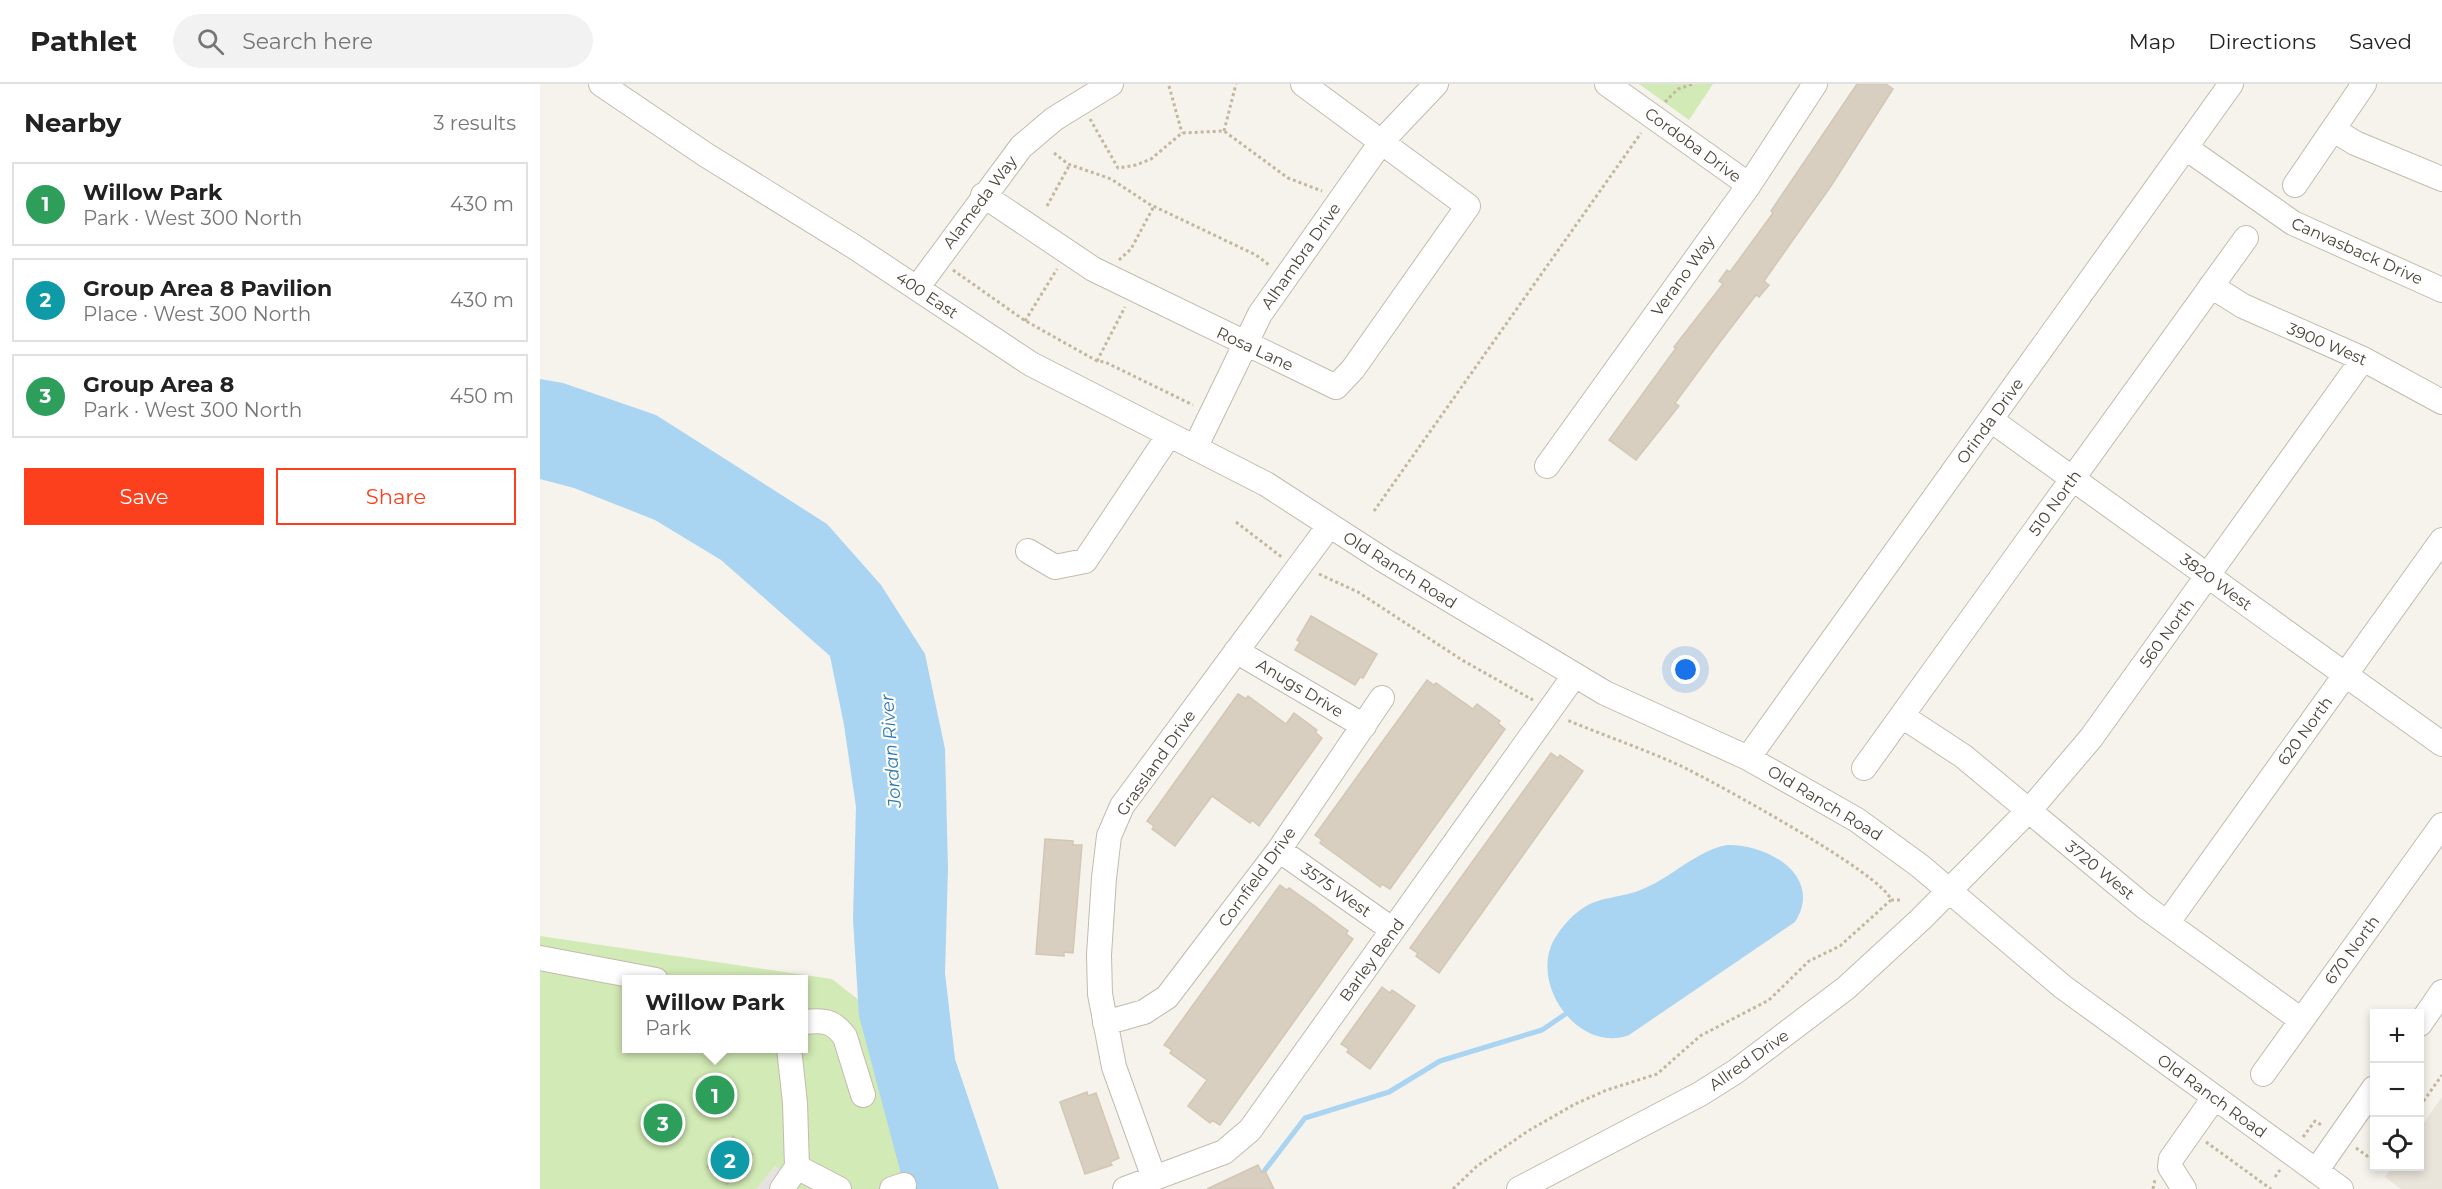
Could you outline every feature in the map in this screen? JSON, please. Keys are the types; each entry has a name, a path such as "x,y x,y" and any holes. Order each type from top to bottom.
{"street":[{"name":"400 East","path":"602,84 715,160 1031,364 1266,484"},
{"name":"Alameda Way","path":"916,288 983,195 1021,147 1054,119 1111,84"},
{"path":"1303,84 1382,141"},
{"name":"Alhambra Drive","path":"1195,448 1244,344 1267,303 1382,141 1436,84"},
{"name":"Cordoba Drive","path":"1607,84 1749,185"},
{"name":"Verano Way","path":"1547,466 1749,185 1815,84"},
{"name":"Orinda Drive","path":"1748,758 2231,84"},
{"path":"2295,185 2364,84"},
{"path":"2334,130 2355,143 2442,179"},
{"name":"Rosa Lane","path":"983,195 1093,269 1336,387 1360,359 1468,206 1382,141"},
{"name":"Canvasback Drive","path":"2186,148 2292,223 2442,290"},
{"name":"510 North","path":"1864,768 2246,238"},
{"name":"3900 West","path":"2211,286 2252,311 2362,359 2442,402"},
{"name":"560 North","path":"1950,889 2030,810 2091,738 2362,359"},
{"name":"3820 West","path":"1991,420 2442,744"},
{"path":"1028,551 1055,567 1085,561 1169,435"},
{"name":"Old Ranch Road","path":"1266,484 1329,526 1574,676 1634,708 1748,758 1857,820 1950,889 2056,981 2341,1189"},
{"name":"Grassland Drive","path":"1154,1178 1114,1067 1100,994 1099,955 1109,836 1122,806 1329,526"},
{"name":"620 North","path":"2168,922 2442,540"},
{"name":"Anugs Drive","path":"1236,651 1364,726"},
{"name":"Barley Bend","path":"1125,1189 1224,1152 1238,1143 1250,1130 1574,676"},
{"name":"Cornfield Drive","path":"1105,1023 1144,1012 1167,997 1279,850 1382,698"},
{"name":"3720 West","path":"1902,716 1963,756 2102,872 2301,1020"},
{"name":"670 North","path":"2263,1074 2442,825"},
{"name":"3575 West","path":"1279,850 1393,930"},
{"name":"Allred Drive","path":"1520,1189 1700,1094 1754,1059 1846,988 1950,889"},
{"path":"540,958 630,975"},
{"path":"2424,1018 2442,993"},
{"path":"808,1022 830,1021 840,1029 845,1037 863,1095"},
{"path":"782,1189 797,1167 795,1103 790,1053"},
{"path":"2316,1171 2370,1094"},
{"path":"2184,1189 2170,1167 2171,1159 2214,1098"},
{"path":"797,1167 839,1189"}],"path":[{"path":"1224,132 1236,84"},
{"path":"1660,107 1678,90 1693,84"},
{"path":"1169,86 1182,133"},
{"path":"1086,112 1118,168 1136,165 1151,159 1182,133 1224,132 1288,178 1322,191"},
{"path":"1374,512 1644,129"},
{"path":"1054,153 1095,176 1111,179 1154,206 1256,255 1269,265"},
{"path":"1047,206 1070,164"},
{"path":"1115,266 1131,249 1154,206"},
{"path":"1025,321 1061,263"},
{"path":"948,267 1025,321 1096,361 1105,362 1193,405"},
{"path":"1096,361 1128,301"},
{"path":"1236,522 1281,556"},
{"path":"1309,570 1358,592 1462,660 1532,699"},
{"path":"1558,716 1681,766 1738,796 1854,867 1886,890 1891,900"},
{"path":"1453,1189 1503,1149 1575,1104 1606,1089 1657,1074 1700,1036 1769,1000 1809,961 1840,946 1891,900 1900,900"},
{"path":"2424,1100 2442,1075"},
{"path":"2200,1138 2271,1189"}],"shaded area":[{"path":"2442,1097 2442,1189 2401,1189 2385,1177 2389,1171 2424,1171 2424,1122"},
{"path":"775,1166 788,1177 780,1189 756,1189"}],"green space":[{"path":"1639,84 1713,84 1689,120"},
{"path":"540,936 805,975 622,975 622,1053 808,1053 808,975 832,979 869,1008 913,1189 540,1189"}],"water":[{"name":"Jordan River","path":"540,379 563,383 656,415 827,524 881,585 925,654 945,749 948,868 945,973 955,1059 999,1189 905,1189 859,1016 853,919 856,807 844,725 830,656 721,560 655,520 574,488 540,479"},
{"path":"1727,845 1759,850 1787,866 1797,877 1802,890 1802,905 1795,922 1629,1035 1610,1038 1592,1034 1576,1025 1563,1010 1553,993 1548,975 1548,956 1555,938 1564,926 1590,904 1643,889 1694,858"}],"building":[{"path":"1857,84 1886,84 1893,89 1831,186 1764,281 1769,285 1759,297 1756,295 1720,342 1675,403 1679,406 1636,460 1609,440 1676,348 1674,347 1723,284 1719,281 1727,270 1730,272 1773,213 1771,211"},
{"path":"1311,616 1377,654 1363,678 1360,677 1355,685 1295,650 1300,642 1297,640"},
{"path":"1427,680 1434,685 1436,683 1473,709 1477,704 1500,721 1498,723 1505,729 1390,889 1382,884 1380,887 1320,843 1322,840 1315,835"},
{"path":"1238,694 1246,699 1248,696 1286,724 1294,713 1317,730 1315,732 1322,738 1259,826 1252,820 1250,823 1212,796 1175,846 1152,829 1154,826 1147,821"},
{"path":"1551,753 1558,758 1560,755 1583,771 1439,973 1416,956 1418,953 1410,948"},
{"path":"1045,839 1073,841 1073,845 1082,845 1073,953 1064,952 1064,956 1036,954"},
{"path":"1280,885 1287,890 1289,888 1312,904 1348,931 1346,934 1353,939 1220,1125 1212,1120 1210,1123 1188,1106 1207,1080 1170,1053 1172,1050 1164,1045"},
{"path":"1382,987 1390,993 1392,990 1415,1006 1370,1069 1347,1052 1349,1049 1341,1044"},
{"path":"1087,1092 1088,1096 1096,1093 1119,1158 1110,1162 1112,1165 1085,1174 1060,1102"},
{"path":"733,1136 753,1154 727,1184 707,1167"},
{"path":"1258,1165 1262,1173 1265,1171 1274,1189 1207,1189"}],"waterway":[{"path":"1267,1189 1262,1174 1305,1118 1389,1092 1440,1061 1542,1030 1567,1013"}],"place":[{"name":"Willow Park","path":"715,1095"},
{"name":"Group Area 8","path":"663,1123"},
{"name":"Group Area 8 Pavilion","path":"730,1160"}]}
